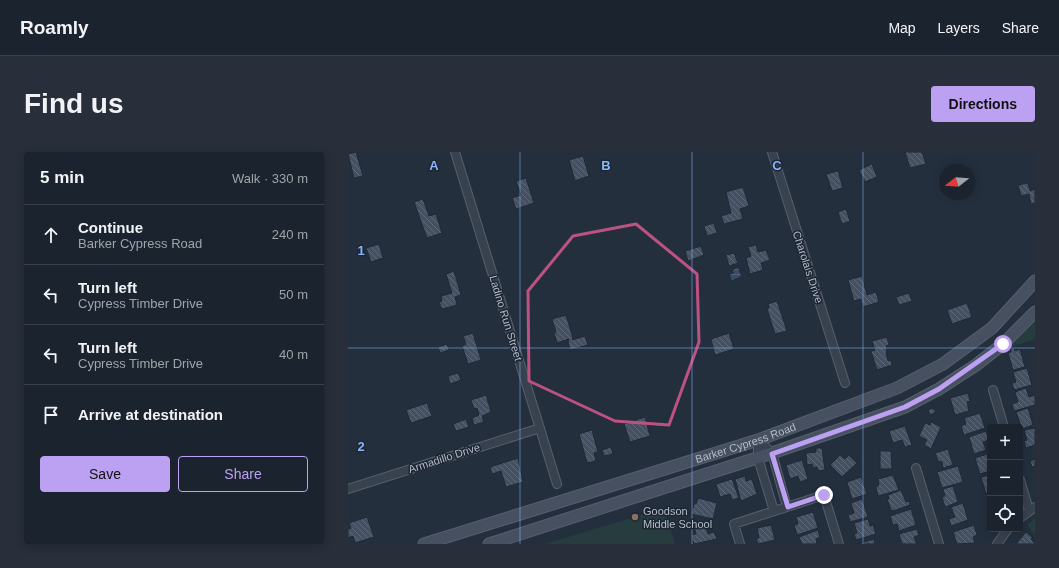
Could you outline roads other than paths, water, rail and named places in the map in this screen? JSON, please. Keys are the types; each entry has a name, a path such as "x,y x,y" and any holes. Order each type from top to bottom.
{"main road":[{"name":"Barker Cypress Road","path":"424,544 758,440 897,388 943,364 992,328 1035,282"},
{"name":"Barker Cypress Road","path":"489,544 772,454 905,407 939,389 1003,344 1035,312"},
{"path":"516,515 522,533"}],"street":[{"name":"Ladino Run Street","path":"455,152 558,484"},
{"name":"Charolais Drive","path":"772,152 845,383"},
{"path":"993,390 1003,424"},
{"name":"Armadillo Drive","path":"348,489 540,428"},
{"path":"758,440 772,454 788,507"},
{"path":"758,440 758,458 774,511"},
{"path":"916,468 939,544"},
{"path":"1023,487 1032,509 1023,516"},
{"path":"740,544 734,524 824,495 839,544"},
{"path":"997,544 1006,532"}],"water":[{"path":"738,268 741,276 732,280 730,275 734,273 733,270"}],"place":[{"name":"Goodson Middle School","path":"635,517"}]}
